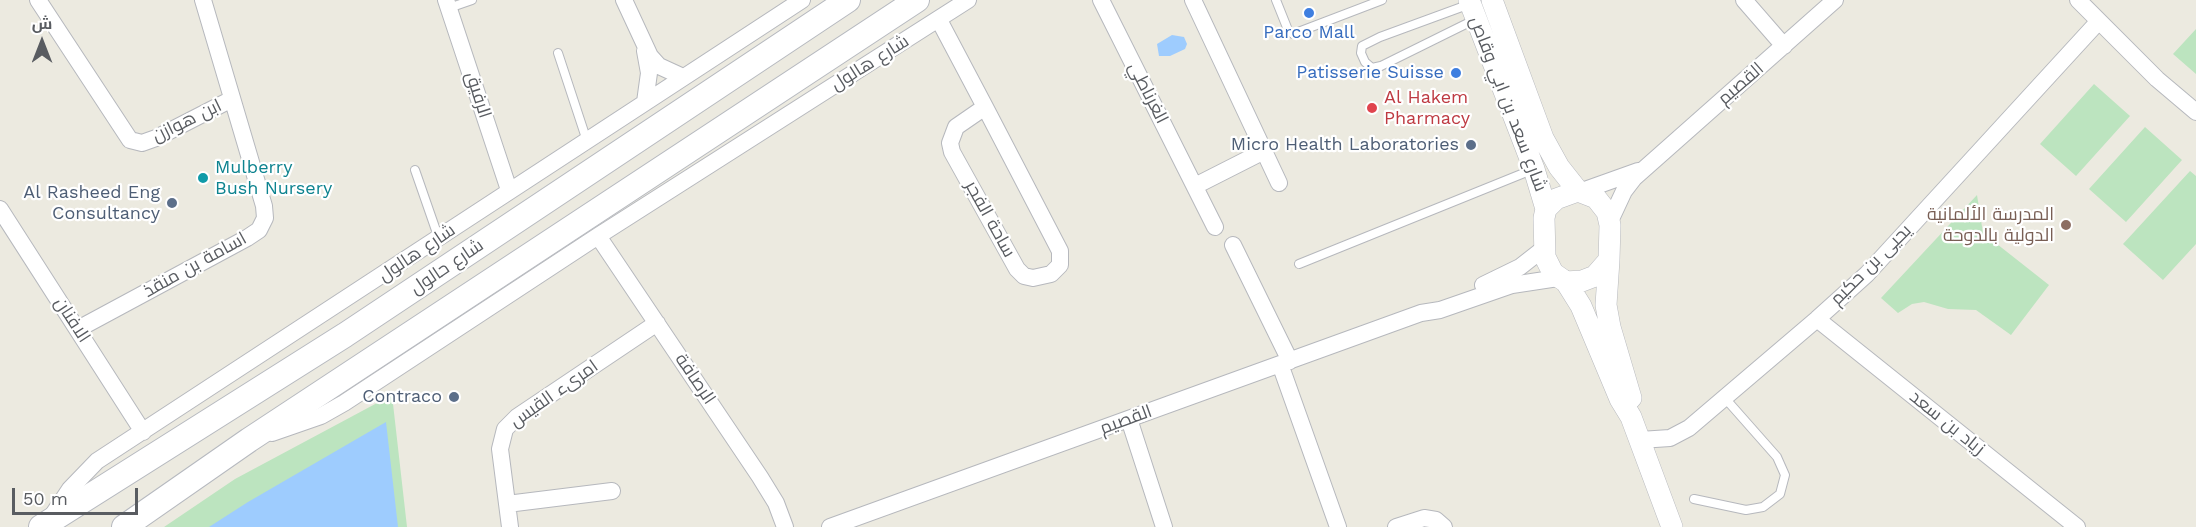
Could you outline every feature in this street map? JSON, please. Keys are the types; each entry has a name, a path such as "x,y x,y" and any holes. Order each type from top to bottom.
{"main road":[{"name":"شارع حالول","path":"45,525 345,335 848,0"},
{"name":"شارع حالول","path":"124,527 249,440 917,0"}],"street":[{"name":"ابن هوازن","path":"38,0 130,140 142,142 156,138 232,99"},
{"name":"اسامة بن منقذ","path":"78,329 259,230 265,218 264,206 202,0"},
{"path":"624,0 643,44 659,66 683,78"},
{"name":"شارع هالول","path":"45,525 70,489 97,461 802,0"},
{"name":"شارع هالول","path":"249,440 312,419 344,403 598,236 968,0"},
{"name":"الغرناطي","path":"1101,0 1215,227"},
{"path":"1193,0 1280,183"},
{"name":"شارع سعد بن ابي وقاص","path":"1492,0 1543,138 1559,167 1580,191"},
{"path":"1744,0 1784,46"},
{"name":"القصيم","path":"1610,221 1624,191 1647,167 1835,0"},
{"path":"2078,0 2157,79 2196,112"},
{"name":"الرفيق","path":"447,4 509,190"},
{"name":"شارع سعد بن ابي وقاص","path":"1472,8 1534,169 1546,209"},
{"name":"ساحة الفجر","path":"939,20 985,107 1060,251 1060,265 1051,274 1033,278 1024,276 1017,269 952,152 950,143 956,127 985,107"},
{"name":"يحيى بن حكيم","path":"1640,440 1670,438 1681,433 1867,274 2098,22"},
{"path":"643,44 648,73 645,102"},
{"path":"1195,186 1264,151"},
{"name":"القصيم","path":"1580,191 1647,167"},
{"path":"1631,417 1629,387 1610,327 1606,305 1610,221 1601,202 1580,191 1561,196 1546,209 1543,249 1549,267 1562,280 1581,306 1620,399 1631,417 1672,527"},
{"name":"الافنان","path":"0,209 143,432"},
{"name":"الرصافة","path":"598,236 760,477 776,503 785,527"},
{"path":"1233,244 1286,362 1338,527"},
{"name":"القصيم","path":"1421,313 1438,303 1507,274 1543,249"},
{"path":"1562,280 1582,281 1595,276 1609,260"},
{"name":"القصيم","path":"830,527 1421,313 1449,307 1512,285 1562,280"},
{"name":"زياد بن سعد","path":"1817,319 2077,527"},
{"name":"امرىء القيس","path":"510,527 500,449 501,438 509,423 657,323"},
{"path":"1129,419 1164,527"},
{"path":"507,504 612,491"},
{"path":"1396,527 1424,518 1436,520 1444,527"}],"lane":[{"path":"447,4 472,0"},
{"path":"1276,0 1288,30 1293,34 1382,0"},
{"path":"1472,8 1381,66 1372,68 1365,62 1361,53 1362,46 1380,37 1472,8"},
{"path":"558,53 587,141"},
{"path":"1299,264 1534,169"},
{"path":"415,170 439,239"},
{"path":"1694,499 1746,510 1763,507 1780,494 1785,475 1777,457 1724,397"}],"green space":[{"path":"2196,29 2196,74 2173,54"},
{"path":"2094,84 2130,116 2076,176 2040,144"},
{"path":"2145,127 2182,160 2126,222 2089,189"},
{"path":"2190,171 2196,176 2196,244 2163,280 2123,244"},
{"path":"1977,195 1983,233 2049,285 2011,335 1976,310 1948,309 1924,302 1912,304 1898,313 1881,298"},
{"path":"392,395 407,527 164,527 235,479"}],"water":[{"path":"1172,35 1184,37 1187,44 1185,49 1170,56 1159,56 1157,44"},
{"path":"386,422 398,527 209,527 248,502"}],"place":[{"name":"Parco Mall","path":"1309,13"},
{"name":"Patisserie Suisse","path":"1456,73"},
{"name":"Al Hakem Pharmacy","path":"1372,108"},
{"name":"Micro Health Laboratories","path":"1471,145"},
{"name":"Mulberry Bush Nursery","path":"203,178"},
{"name":"Al Rasheed Eng Consultancy","path":"172,203"},
{"name":"المدرسة الألمانية الدولية بالدوحة","path":"2066,225"},
{"name":"Contraco","path":"454,397"}]}
